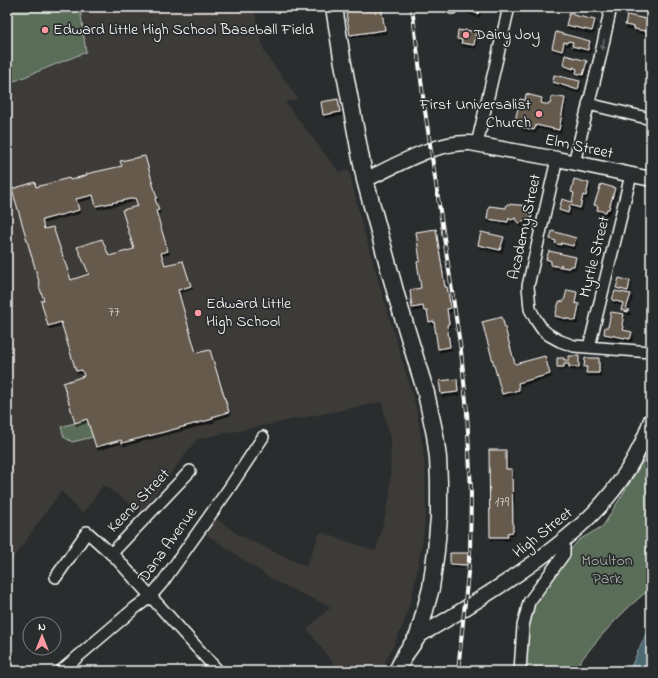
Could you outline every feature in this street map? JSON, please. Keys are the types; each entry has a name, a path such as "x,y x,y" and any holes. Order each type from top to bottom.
{"highway":[{"path":"334,7 365,180 397,298 426,393 435,435 438,458 439,496 436,551 430,588 414,655 408,671"},
{"path":"397,671 406,653 418,636"}],"main road":[{"name":"Elm Street","path":"365,180 439,147 458,143 477,144 651,179"},
{"name":"High Street","path":"418,636 464,610 549,553 583,525 611,495 632,462 651,420"}],"street":[{"path":"477,144 509,7"},
{"path":"574,163 611,7"},
{"path":"588,104 651,119"},
{"name":"Academy Street","path":"557,159 528,286 530,309 542,329 549,335 567,344 651,352"},
{"name":"Myrtle Street","path":"589,347 631,175"},
{"name":"Dana Avenue","path":"61,671 150,597 162,583 228,490 263,437"},
{"name":"Keene Street","path":"111,554 190,471"},
{"path":"56,577 87,532 134,578 218,671"},
{"path":"520,671 523,626 529,602 564,554 564,540"}],"shaded area":[{"name":"Edward Little High School","path":"7,7 253,7 265,53 298,99 285,102 339,172 349,170 362,225 416,407 425,467 426,508 423,538 414,588 404,623 381,671 339,671 307,629 331,607 278,583 203,532 214,517 239,535 306,567 320,532 376,551 390,496 391,444 382,402 197,439 142,512 103,485 83,514 61,491 7,567"}],"green space":[{"name":"Edward Little High School Baseball Field","path":"7,7 80,7 86,52 7,84"},
{"path":"87,419 93,437 72,442 64,437 61,427"},
{"name":"Moulton Park","path":"651,448 651,588 609,627 573,671 521,669 526,601 579,540 603,526"}],"water":[{"path":"651,623 651,671 629,671"}],"building":[{"path":"345,7 381,7 385,30 350,35"},
{"path":"463,7 480,7 478,14 463,9"},
{"path":"569,14 595,20 592,31 566,25"},
{"path":"627,15 651,20 651,32 634,29 635,27 625,25"},
{"name":"Dairy Joy","path":"458,30 476,32 474,45 461,43 462,40 457,39"},
{"path":"556,32 590,41 588,50 572,46 573,42 568,41 567,43 564,42 562,51 552,48"},
{"path":"565,55 587,61 583,75 576,73 577,69 573,67 573,69 563,65"},
{"path":"554,75 580,81 578,90 553,82"},
{"name":"First Universalist Church","path":"526,94 542,98 541,103 545,104 550,104 552,96 565,98 559,130 536,125 534,130 521,127 521,122 515,121 520,99 525,100"},
{"path":"338,99 340,112 323,115 321,102"},
{"name":"Edward Little High School","path":"145,156 157,198 155,199 159,210 156,211 168,251 161,253 165,265 183,261 191,286 178,290 196,353 210,350 229,412 212,417 213,419 122,443 121,440 96,447 87,419 75,423 63,383 84,376 82,370 76,371 61,322 48,326 41,301 44,300 12,189 35,182 36,187 69,178 70,180 87,175 86,174 122,166 120,161","holes":["93,195 96,206 135,198 138,206 122,210 134,249 109,256 102,239 77,247 89,274 71,280 53,227 44,229 42,220 79,210 76,199"]},
{"path":"574,179 589,183 586,196 583,195 580,208 570,205 568,213 559,210 562,199 572,202 574,193 571,192"},
{"path":"601,184 615,188 609,209 607,209 606,212 597,210 598,206 594,205"},
{"path":"507,204 531,206 531,209 533,209 531,221 524,220 519,223 516,221 516,218 511,220 509,218 508,222 487,219 489,206 506,208"},
{"path":"436,229 445,287 447,287 451,308 447,309 449,324 447,325 450,347 438,349 434,321 429,322 427,311 424,311 423,306 412,308 410,290 421,288 417,262 420,261 416,232"},
{"path":"552,231 576,238 573,246 555,243 556,241 550,239"},
{"path":"481,232 504,237 500,250 478,245"},
{"path":"549,251 576,257 574,266 570,266 569,268 561,267 561,264 560,267 551,265 551,261 546,259"},
{"path":"619,278 630,281 628,291 616,288"},
{"path":"567,290 577,292 575,303 579,304 576,321 555,316 559,302 564,301"},
{"path":"615,291 631,294 626,309 629,310 628,312 621,310 623,303 612,300"},
{"path":"611,312 624,314 622,325 624,326 623,330 632,332 630,339 604,334 605,327 608,327"},
{"path":"502,317 515,364 545,356 550,374 518,383 519,390 502,394 482,322"},
{"path":"569,356 579,356 579,367 569,367 569,364 564,364 564,367 557,367 557,358 569,360"},
{"path":"585,358 599,358 599,373 586,373 587,367 584,367"},
{"path":"457,379 458,392 441,394 439,381"},
{"path":"489,450 506,450 506,469 512,469 513,532 507,533 508,537 490,537"},
{"path":"450,553 468,553 467,565 450,564"}],"railway":[{"path":"412,7 424,104 461,351 467,412 471,491 470,553 458,671"}],"place":[{"name":"Edward Little High School Baseball Field","path":"45,30"},
{"name":"Dairy Joy","path":"466,35"},
{"name":"First Universalist Church","path":"539,114"},
{"name":"Edward Little High School","path":"198,313"}]}
